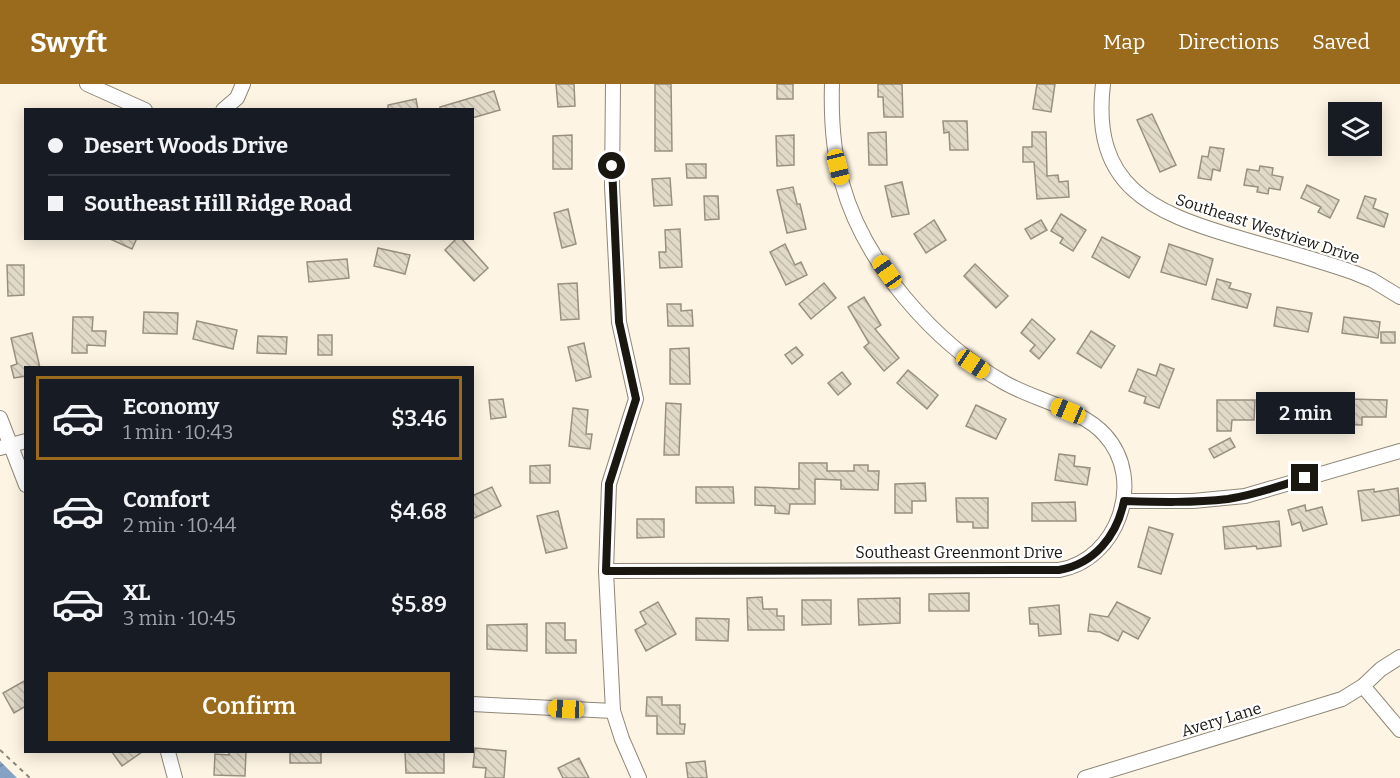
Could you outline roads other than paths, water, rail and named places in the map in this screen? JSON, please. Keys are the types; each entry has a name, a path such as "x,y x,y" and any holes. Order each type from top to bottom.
{"street":[{"path":"87,84 141,108"},
{"path":"225,108 237,98 243,84"},
{"path":"613,84 612,186 619,322 636,399 609,484 606,571 613,711 639,778"},
{"name":"Southeast Greenmont Drive","path":"606,571 1059,570 1077,566 1099,551 1116,527 1124,501 1124,481 1120,462 1106,435 1083,419 1011,387 973,364 934,329 889,276 864,238 842,185 835,148 832,84"},
{"name":"Southeast Westview Drive","path":"1103,84 1101,121 1112,158 1126,182 1150,203 1166,213 1195,225 1355,273 1372,280 1400,297"},
{"path":"0,418 6,447 24,481"},
{"path":"6,447 24,442"},
{"path":"1124,501 1193,501 1245,496 1400,452"},
{"name":"Avery Lane","path":"1085,778 1342,699 1364,686 1381,669 1400,657"},
{"path":"1364,686 1400,730"},
{"path":"474,704 613,711"},
{"path":"168,753 175,778"}],"water":[{"path":"0,761 17,778 0,778"}]}
